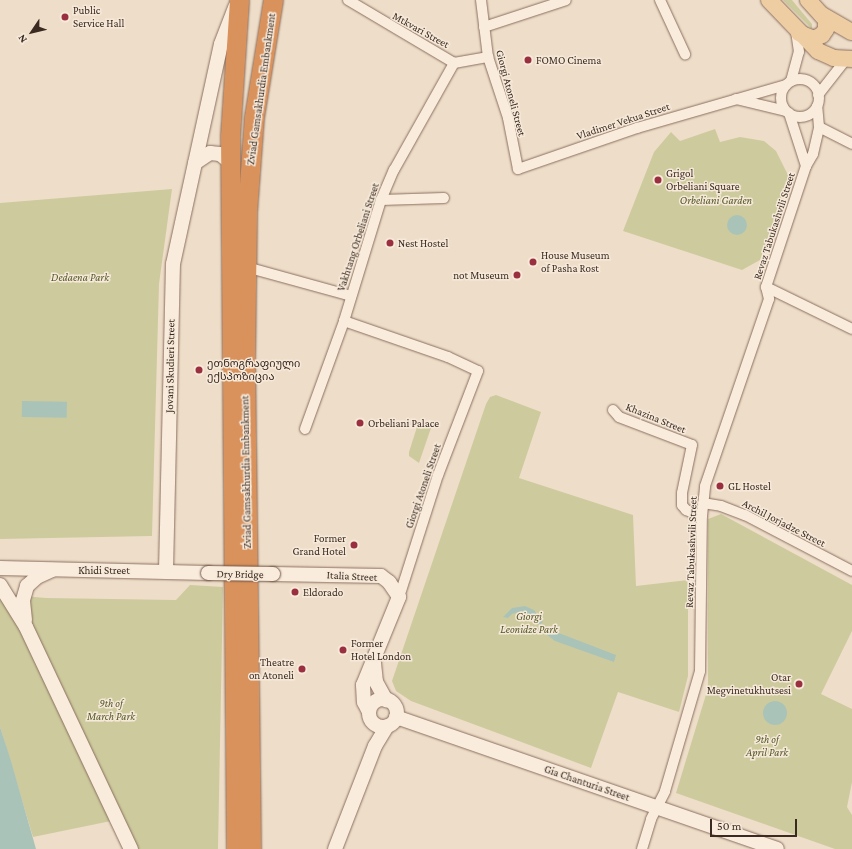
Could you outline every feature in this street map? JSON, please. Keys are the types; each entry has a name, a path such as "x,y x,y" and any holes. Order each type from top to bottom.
{"highway":[{"name":"Zviad Gamsakhurdia Embankment","path":"236,849 231,163 238,0"},
{"name":"Zviad Gamsakhurdia Embankment","path":"251,849 246,267 250,148 273,0"}],"main road":[{"path":"768,0 796,31 825,55 850,59"},
{"path":"796,31 806,37 818,38 826,29 826,20 808,0"},
{"path":"822,15 852,32"}],"street":[{"name":"Jovani Skudieri Street","path":"166,571 173,264 221,44 238,0"},
{"name":"Mtkvari Street","path":"348,0 454,62 488,57"},
{"name":"Giorgi Atoneli Street","path":"480,0 488,57 508,118 518,169"},
{"path":"484,27 566,0"},
{"path":"660,0 685,54"},
{"path":"796,31 799,52 781,101 787,112 799,117 806,116 817,106 818,95 850,59"},
{"name":"Vakhtang Orbeliani Street","path":"305,429 344,321 381,200 394,170 454,62"},
{"path":"788,83 808,81 818,95"},
{"name":"Vladimer Vekua Street","path":"518,169 637,128 788,83"},
{"name":"Vladimer Vekua Street","path":"736,99 787,112"},
{"name":"Revaz Tabukashvili Street","path":"642,849 656,807 665,791 700,670 702,516 705,486 769,299 766,287 806,166 813,154 819,127 817,106"},
{"name":"Revaz Tabukashvili Street","path":"787,112 804,152 806,166"},
{"path":"819,127 852,144"},
{"path":"195,163 210,153 220,154 231,163"},
{"path":"381,200 444,198"},
{"path":"246,267 351,296"},
{"path":"766,287 852,329"},
{"name":"Giorgi Atoneli Street","path":"344,321 448,356 478,371 438,475 399,597"},
{"name":"Khazina Street","path":"613,410 619,417 692,445 682,493 682,505 686,510 702,516"},
{"name":"Archil Jorjadze Street","path":"703,504 721,506 745,515 852,571"},
{"name":"Khidi Street","path":"0,568 208,573"},
{"path":"26,626 23,600 27,586 37,577 52,570"},
{"name":"Dry Bridge","path":"208,573 273,574"},
{"name":"Italia Street","path":"273,574 381,576 389,582 399,597"},
{"path":"0,585 26,626 131,849"},
{"path":"392,721 379,726 371,717 364,702 363,685 374,663 399,597"},
{"path":"335,849 375,746 392,721 393,704 386,700 376,682 374,663"},
{"path":"375,746 371,717 376,701 386,700"},
{"name":"Gia Chanturia Street","path":"392,721 656,807 777,849"}],"green space":[{"path":"783,0 792,0 812,24 812,29"},
{"name":"Orbeliani Garden","path":"715,129 720,142 740,137 764,141 776,151 789,177 760,260 742,270 623,231 654,152 671,132 680,141"},
{"name":"Dedaena Park","path":"172,189 159,284 152,536 0,539 0,203"},
{"name":"Giorgi Leonidze Park","path":"496,395 541,412 519,478 633,515 636,586 688,580 688,676 679,712 618,692 591,768 411,701 396,691 392,681 486,404 490,397"},
{"path":"423,424 432,425 419,463 409,456 409,452 417,427"},
{"name":"9th of April Park","path":"721,514 852,585 852,631 821,694 852,709 852,782 847,807 852,815 852,849 835,849 676,793 708,688 708,519"},
{"name":"9th of March Park","path":"190,585 223,587 218,849 125,849 111,821 33,837 0,727 0,594 46,598 176,600"}],"shaded area":[{"path":"737,215 744,218 747,225 744,232 737,235 730,232 727,225 730,218"},
{"path":"22,401 67,402 67,418 22,417"},
{"path":"525,606 534,610 543,622 539,625 533,616 522,611 512,614 508,618 503,617 512,608"},
{"path":"551,630 616,655 614,662 555,641 546,634"},
{"path":"775,701 784,704 787,713 784,722 775,725 766,722 763,713 766,704"},
{"path":"0,727 11,761 36,849 0,849"}],"place":[{"name":"Public Service Hall","path":"65,17"},
{"name":"FOMO Cinema","path":"528,60"},
{"name":"Grigol Orbeliani Square","path":"658,180"},
{"name":"Nest Hostel","path":"390,243"},
{"name":"House Museum of Pasha Rost","path":"533,262"},
{"name":"not Museum","path":"517,275"},
{"name":"ეთნოგრაფიული ექსპოზიცია","path":"199,370"},
{"name":"Orbeliani Palace","path":"360,423"},
{"name":"GL Hostel","path":"720,486"},
{"name":"Former Grand Hotel","path":"354,545"},
{"name":"Eldorado","path":"295,592"},
{"name":"Former Hotel London","path":"343,650"},
{"name":"Theatre on Atoneli","path":"302,669"},
{"name":"Otar Megvinetukhutsesi","path":"799,684"}]}
